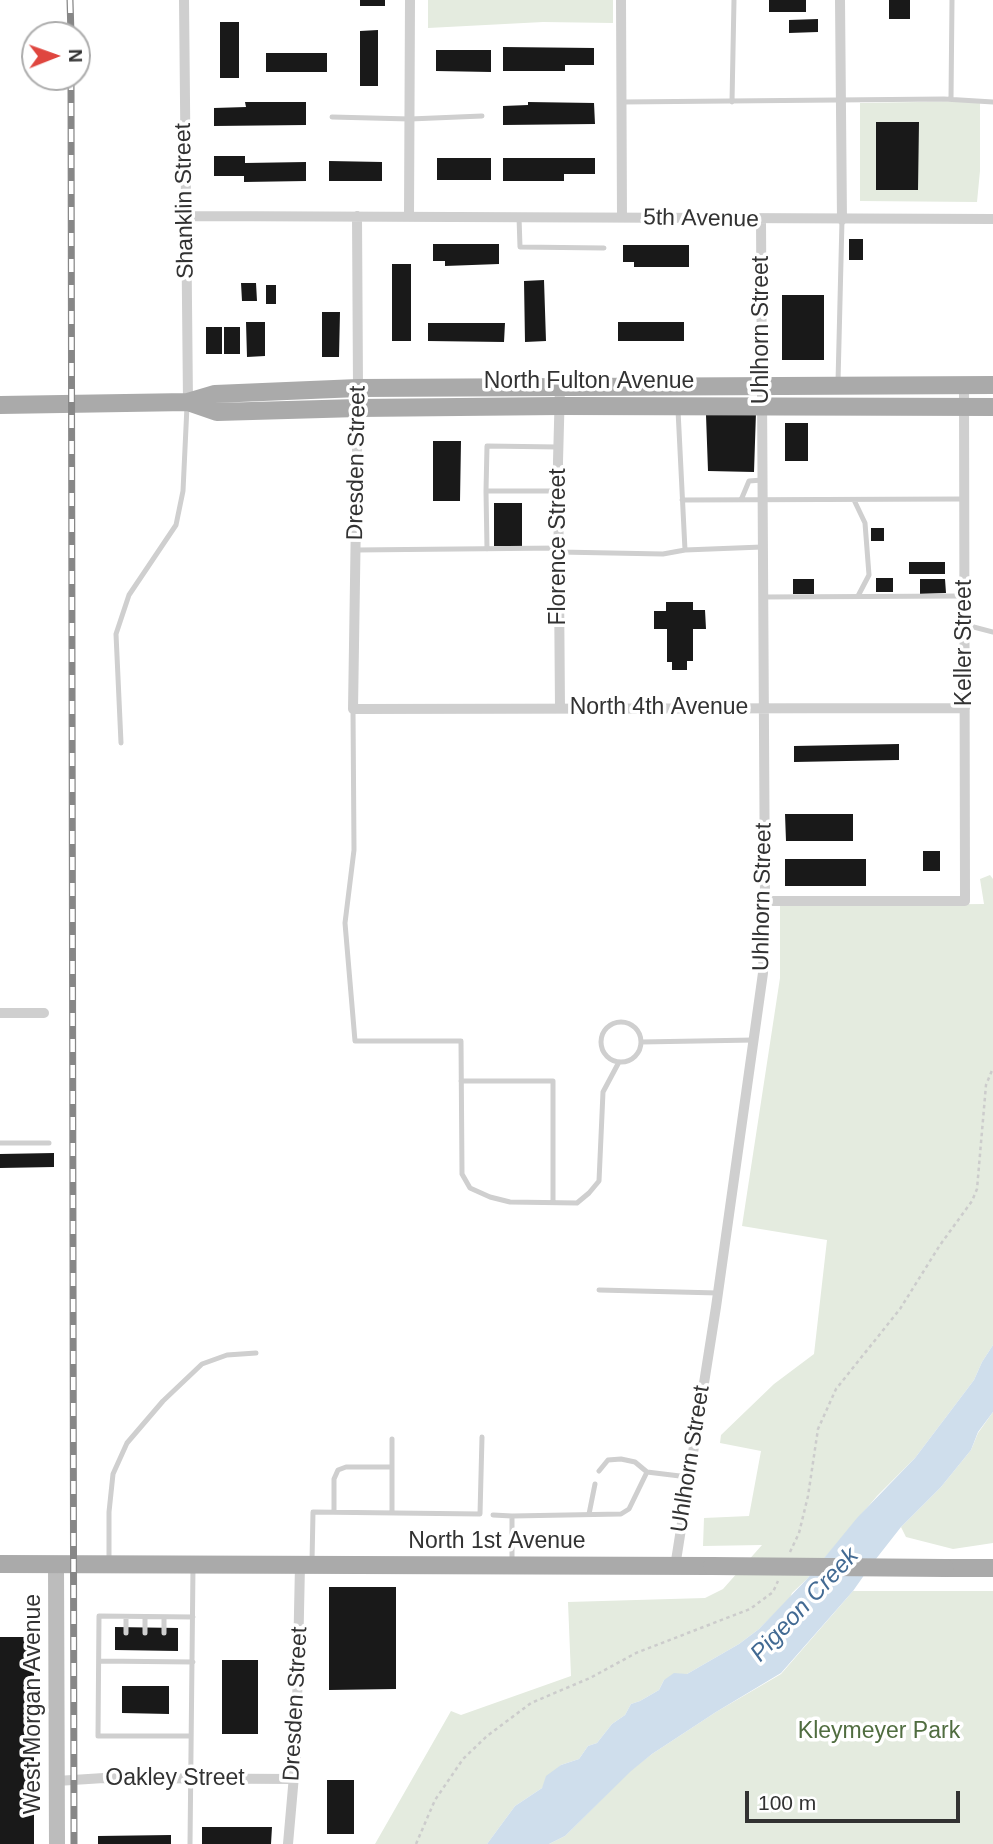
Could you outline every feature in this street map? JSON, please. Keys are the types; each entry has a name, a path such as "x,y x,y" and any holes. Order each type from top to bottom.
{"main road":[{"name":"North Fulton Avenue","path":"0,405 188,401 215,394 358,388 993,385"},
{"name":"North Fulton Avenue","path":"188,401 217,412 559,406 993,407"},
{"name":"North 1st Avenue","path":"0,1564 993,1568"}],"street":[{"name":"Shanklin Street","path":"184,0 188,401"},
{"path":"409,216 410,0"},
{"path":"621,0 622,217"},
{"path":"840,0 842,220"},
{"path":"185,216 357,216"},
{"name":"5th Avenue","path":"357,216 993,219"},
{"name":"Dresden Street","path":"354,709 358,408 357,216"},
{"name":"Uhlhorn Street","path":"674,1567 718,1293 763,973 765,901 761,220"},
{"name":"Keller Street","path":"765,901 965,901 964,385"},
{"name":"Florence Street","path":"560,387 560,708"},
{"name":"North 4th Avenue","path":"354,709 965,708"},
{"path":"0,1013 44,1013"},
{"name":"West Morgan Avenue","path":"57,1564 57,1844"},
{"name":"Dresden Street","path":"288,1844 297,1740 306,1565"},
{"name":"Oakley Street","path":"57,1781 104,1778 293,1779"}],"lane":[{"path":"733,102 734,0"},
{"path":"951,99 952,0"},
{"path":"622,102 951,99 993,102"},
{"path":"332,117 411,119 482,116"},
{"path":"519,217 520,247 604,248"},
{"path":"837,385 842,220"},
{"path":"121,743 116,634 129,595 176,525 183,491 188,401"},
{"path":"678,407 685,550"},
{"path":"486,549 487,446 558,447"},
{"path":"741,500 749,481 762,480"},
{"path":"486,491 558,492"},
{"path":"682,499 964,499"},
{"path":"854,499 865,523 869,575 858,596"},
{"path":"356,550 486,549 663,554 685,550 762,547"},
{"path":"763,597 965,596"},
{"path":"966,625 993,632"},
{"path":"354,709 354,850 345,923 355,1041 461,1041 462,1174 470,1188 510,1202 577,1202 589,1193 598,1181 603,1092 619,1062"},
{"path":"622,1022 638,1031 641,1042 635,1057 619,1062 609,1059 602,1049 602,1036 610,1026 622,1022"},
{"path":"641,1042 754,1040"},
{"path":"461,1081 553,1081 553,1202"},
{"path":"0,1143 49,1143"},
{"path":"599,1290 718,1293"},
{"path":"109,1564 109,1512 113,1474 127,1443 163,1401 202,1364 227,1355 256,1353"},
{"path":"306,1565 313,1512 480,1514 482,1437"},
{"path":"392,1439 392,1513"},
{"path":"599,1471 608,1460 621,1460 635,1462 647,1472 688,1477"},
{"path":"334,1512 334,1479 338,1470 346,1467 392,1467"},
{"path":"493,1515 621,1514 629,1509 647,1472"},
{"path":"589,1514 595,1484"},
{"path":"512,1516 512,1566"},
{"path":"190,1844 193,1564"},
{"path":"191,1736 98,1737 99,1616 193,1617"},
{"path":"126,1616 127,1633"},
{"path":"145,1617 145,1633"},
{"path":"164,1617 164,1633"},
{"path":"99,1661 126,1658 193,1662"}],"path":[{"path":"788,1557 799,1533 808,1496 818,1429 836,1389 900,1309 940,1245 972,1201 977,1189 986,1085 993,1068"},
{"path":"416,1844 435,1800 463,1759 487,1736 531,1703 590,1678 636,1653 750,1609 773,1592 778,1581"}],"green space":[{"path":"428,0 613,0 613,23 543,22 428,28"},
{"path":"980,101 977,202 860,201 860,103"},
{"path":"990,875 993,879 993,1345 974,1380 915,1458 877,1496 807,1579 759,1629 739,1644 687,1674 664,1680 659,1690 631,1704 625,1715 612,1724 597,1743 588,1746 579,1759 561,1765 542,1788 515,1806 487,1844 375,1844 451,1711 461,1715 571,1676 568,1602 705,1598 723,1589 762,1545 703,1546 704,1518 749,1516 761,1451 720,1443 721,1435 774,1384 814,1354 827,1240 742,1226 780,978 780,906 984,904 980,879"},
{"path":"993,1412 993,1543 953,1549 906,1537 901,1527 941,1487 971,1450 978,1433"},
{"name":"Kleymeyer Park","path":"853,1591 993,1591 993,1844 549,1844 565,1836 631,1770 652,1754 781,1674"}],"water":[{"name":"Pigeon Creek","path":"993,1345 993,1412 978,1432 971,1450 941,1487 901,1527 853,1591 781,1673 652,1754 565,1836 549,1844 487,1844 515,1806 542,1788 546,1776 561,1765 579,1759 588,1746 597,1743 612,1724 625,1715 631,1704 659,1690 664,1680 674,1673 687,1674 739,1644 759,1629 807,1579 857,1518 915,1458 974,1380"}],"building":[{"path":"360,0 385,0 385,6 360,6"},
{"path":"769,0 806,0 806,12 769,12"},
{"path":"889,0 910,0 910,19 889,19"},
{"path":"818,19 818,32 789,33 789,20"},
{"path":"220,22 239,22 239,78 220,78"},
{"path":"378,30 378,86 360,86 360,31"},
{"path":"503,47 594,48 594,65 565,65 565,71 503,71"},
{"path":"436,50 491,50 491,72 436,71"},
{"path":"266,53 327,53 327,72 266,72"},
{"path":"245,102 306,102 306,125 214,126 214,108 246,107"},
{"path":"528,102 594,103 595,124 503,125 503,106 528,105"},
{"path":"876,122 919,122 918,190 876,190"},
{"path":"214,156 245,156 245,163 306,162 306,181 244,182 244,176 214,176"},
{"path":"437,158 491,158 491,180 437,180"},
{"path":"503,158 595,158 595,174 564,174 564,181 503,181"},
{"path":"329,161 382,162 382,181 329,181"},
{"path":"849,239 863,239 863,260 849,260"},
{"path":"433,244 499,244 499,264 445,266 445,261 433,261"},
{"path":"623,245 689,245 689,267 634,267 634,262 623,262"},
{"path":"392,264 411,264 411,341 392,341"},
{"path":"544,280 546,341 525,342 524,281"},
{"path":"241,283 256,283 257,301 242,301"},
{"path":"266,285 276,285 276,304 266,304"},
{"path":"782,295 824,295 824,360 782,360"},
{"path":"322,312 340,312 339,357 322,357"},
{"path":"246,322 265,322 265,356 247,357"},
{"path":"618,322 684,322 684,341 618,341"},
{"path":"428,323 505,323 504,342 428,341"},
{"path":"206,327 222,327 222,354 206,354"},
{"path":"224,327 240,327 240,354 224,354"},
{"path":"756,412 754,472 708,471 706,415"},
{"path":"785,423 808,423 808,461 785,461"},
{"path":"433,441 461,441 460,501 433,501"},
{"path":"494,503 522,503 522,546 494,546"},
{"path":"871,528 884,528 884,541 871,541"},
{"path":"909,562 945,562 945,574 909,574"},
{"path":"876,578 893,578 893,592 876,592"},
{"path":"793,579 814,579 814,594 793,594"},
{"path":"920,579 945,579 946,593 920,594"},
{"path":"666,602 693,602 693,610 705,610 706,629 693,629 693,661 687,661 687,670 672,670 672,662 667,662 667,629 654,629 654,611 666,611"},
{"path":"899,744 899,760 794,762 794,746"},
{"path":"785,814 853,814 853,841 786,841"},
{"path":"923,851 940,851 940,871 923,871"},
{"path":"785,859 866,859 866,886 785,886"},
{"path":"54,1153 54,1167 0,1168 0,1154"},
{"path":"329,1587 396,1587 396,1689 329,1690"},
{"path":"115,1627 178,1628 178,1651 115,1650"},
{"path":"0,1637 34,1637 34,1844 0,1844"},
{"path":"222,1660 258,1660 258,1734 222,1734"},
{"path":"122,1686 169,1686 169,1714 122,1713"},
{"path":"327,1780 354,1780 354,1834 327,1834"},
{"path":"202,1827 272,1827 271,1844 202,1844"},
{"path":"171,1835 171,1844 98,1844 98,1836"}],"railway":[{"path":"70,0 71,21"},
{"path":"71,91 74,1844"}]}
